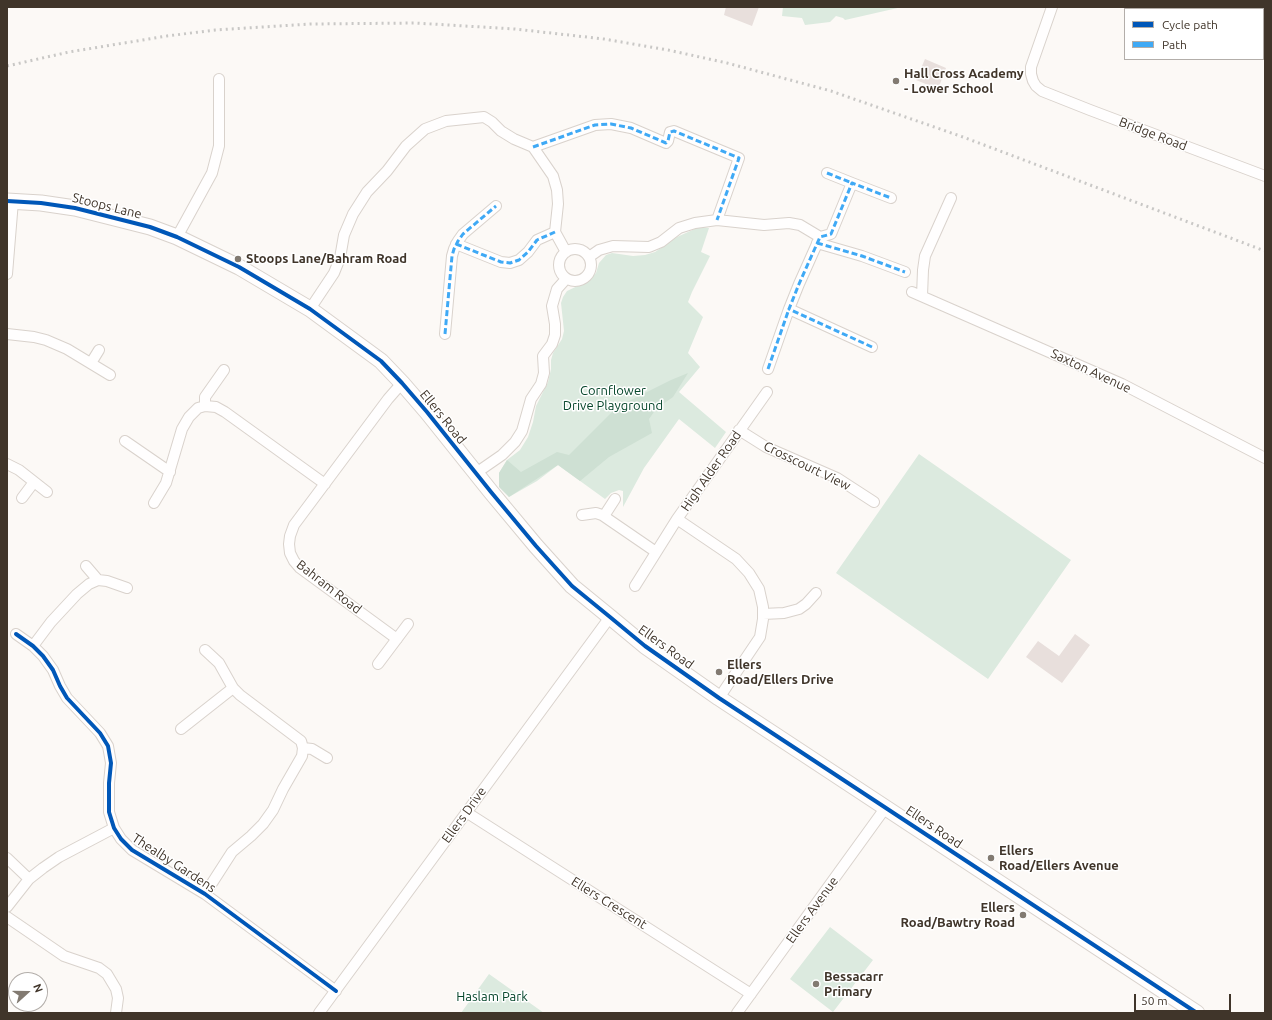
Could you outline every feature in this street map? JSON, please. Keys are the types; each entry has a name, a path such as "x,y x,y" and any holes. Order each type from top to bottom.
{"street":[{"name":"Bridge Road","path":"1052,7 1031,67 1033,81 1042,91 1265,176"},
{"path":"177,237 212,173 219,146 219,79"},
{"path":"310,309 334,273 340,258 344,235 353,214 367,192 387,171 406,146 424,129 446,121 484,117 492,122 501,131 514,139 533,147 553,176 557,190 558,204 556,232 566,252"},
{"path":"533,147 595,125 611,124 631,128 666,143 670,132 674,131 738,158 717,220"},
{"path":"827,173 891,198"},
{"path":"768,369 789,309 818,240 831,234 852,183"},
{"path":"922,296 925,256 951,198"},
{"path":"7,274 10,201"},
{"name":"Stoops Lane","path":"10,201 41,203 75,208 150,227 177,237"},
{"path":"445,334 452,256 456,244 463,234 496,206"},
{"path":"589,257 599,250 613,246 649,247 661,242 679,228 695,223 717,220 764,225 789,223 800,225 818,240 906,272"},
{"path":"456,244 501,262 510,262 519,260 528,252 537,240 556,232"},
{"name":"Ellers Road","path":"177,237 238,267 310,309 381,361 427,412 536,546 572,586 646,646 720,698 1197,1013"},
{"path":"576,249 586,253 589,257 591,267 586,277 577,281 566,278 562,275 559,265 562,255 566,252 576,249"},
{"path":"476,473 502,455 515,442 522,431 531,399 541,384 544,373 543,356 552,344 555,335 552,306 557,290 566,278"},
{"name":"Saxton Avenue","path":"912,292 1122,384 1265,458"},
{"path":"789,309 872,347"},
{"path":"7,334 46,340 67,349 110,375"},
{"path":"91,364 99,350"},
{"path":"205,406 205,397 224,370"},
{"name":"Bahram Road","path":"397,639 300,568 290,553 289,544 294,525 388,399 402,383"},
{"name":"High Alder Road","path":"720,698 760,637 763,607 759,589 749,573 736,559 678,518 766,392"},
{"path":"154,502 166,483 182,429 189,417 198,408 205,406 216,407 225,412 325,484"},
{"name":"Crosscourt View","path":"739,430 766,447 837,478 874,502"},
{"path":"125,441 170,472"},
{"path":"7,464 18,470 48,492"},
{"path":"22,498 34,482"},
{"path":"604,516 615,498"},
{"path":"582,515 596,513 604,516 656,552"},
{"path":"634,586 678,518"},
{"path":"86,566 98,580"},
{"path":"34,646 51,622 77,594 89,584 98,580 107,581 127,588"},
{"path":"763,614 784,613 799,609 816,593"},
{"name":"Ellers Drive","path":"319,1013 610,618"},
{"path":"378,664 408,624"},
{"name":"Thealby Gardens","path":"16,634 34,646 43,656 53,670 66,698 100,733 108,746 111,763 109,812 114,828 121,839 132,850 204,894 336,991"},
{"path":"205,650 219,663 233,688 240,695 301,741 303,748 312,749 327,758"},
{"path":"181,729 233,688"},
{"name":"Thealby Gardens","path":"204,894 232,852 251,836 273,810 302,756 303,748"},
{"name":"Ellers Avenue","path":"737,1013 886,807"},
{"name":"Ellers Crescent","path":"466,812 751,994"},
{"path":"7,907 29,880 59,857 114,828"},
{"path":"7,858 29,880"},
{"path":"7,917 64,956 99,968 107,974 117,993 118,1006 116,1013"}],"green space":[{"path":"783,7 902,7 845,20 836,16 830,22 805,25 802,18 782,16"},
{"name":"Cornflower Drive Playground","path":"699,227 709,228 701,252 710,256 688,302 703,317 688,353 700,367 679,392 726,432 715,448 679,419 644,468 623,507 623,491 619,490 611,493 605,499 558,465 537,481 509,497 499,473 507,460 520,450 528,437 536,406 548,382 553,353 562,339 564,331 561,303 567,291 588,281 596,273 599,263 606,255 612,253 633,256 655,252 677,237"},
{"path":"688,373 673,397 656,409 649,419 652,433 609,457 580,481 558,465 509,497 499,487 499,473 507,460 521,472 557,452 569,455 617,407"},
{"path":"919,454 1071,560 988,679 836,573"},
{"path":"830,927 873,960 833,1012 790,979"},
{"name":"Haslam Park","path":"489,974 544,1013 461,1013"}],"building":[{"path":"726,7 759,7 752,26 724,15"},
{"path":"925,59 946,68 938,89 916,80"},
{"path":"1075,634 1090,645 1062,683 1026,657 1038,641 1059,656"}],"railway":[{"path":"7,66 69,52 167,36 215,30 311,24 415,23 515,29 604,39 668,50 727,63 831,91 963,137 1265,251"}],"marked path":[{"path":"533,147 595,125 611,124 631,128 666,143 670,132 674,131 739,158 717,220"},
{"path":"827,173 852,183"},
{"path":"872,347 789,309 820,237 831,234 852,183 891,198"},
{"path":"445,334 452,256 454,249 463,234 496,206"},
{"path":"456,244 501,262 510,263 519,260 528,252 537,240 555,232"},
{"path":"817,243 862,256 905,272"},
{"path":"768,369 789,309"}],"cycle path":[{"path":"7,201 41,203 75,208 150,227 177,237 239,267 310,309 381,361 427,412 491,492 572,586 645,646 719,698 1197,1013"},
{"path":"16,634 33,646 43,656 53,670 67,698 100,733 108,746 111,763 109,812 114,828 121,839 132,850 205,894 336,991"}],"place":[{"name":"Hall Cross Academy - Lower School","path":"896,81"},
{"name":"Stoops Lane/Bahram Road","path":"238,259"},
{"name":"Ellers Road/Ellers Drive","path":"719,672"},
{"name":"Ellers Road/Ellers Avenue","path":"991,858"},
{"name":"Ellers Road/Bawtry Road","path":"1023,915"},
{"name":"Bessacarr Primary","path":"816,984"}]}
